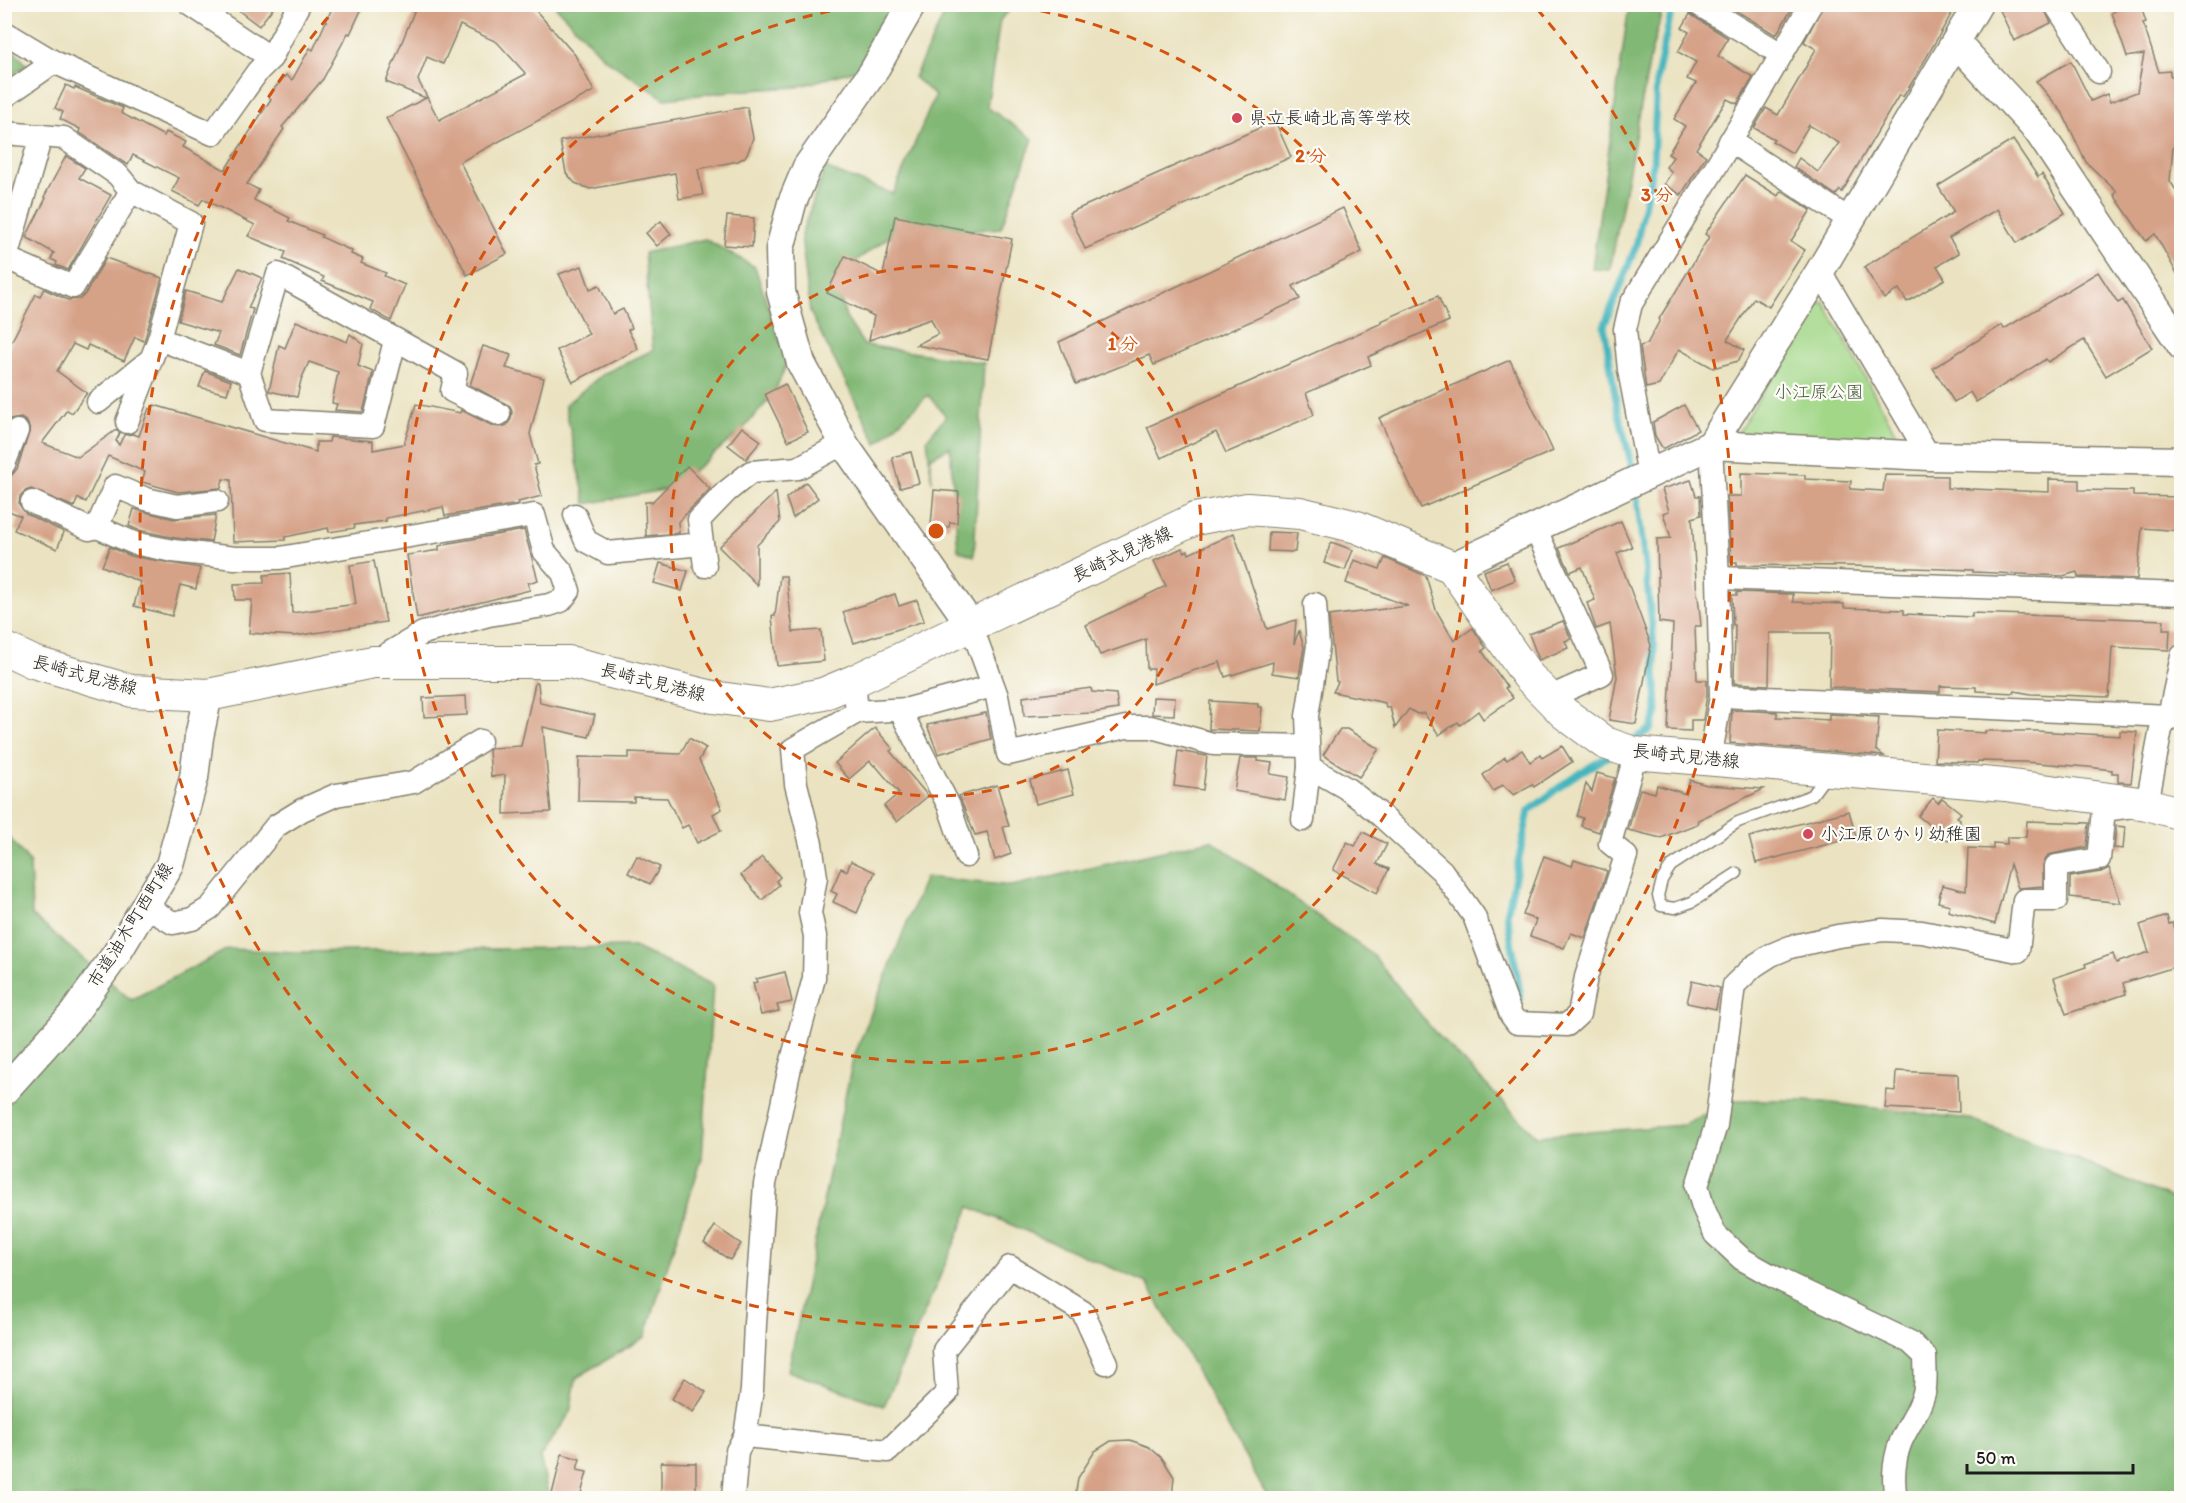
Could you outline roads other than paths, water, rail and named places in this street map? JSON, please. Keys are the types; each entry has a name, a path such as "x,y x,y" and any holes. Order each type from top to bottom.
{"main road":[{"name":"長崎式見港線","path":"4,648 33,662 132,691 208,695 373,662 569,662 713,698 769,705 824,694 854,681 1195,519 1247,509 1300,513 1357,527 1452,567"},
{"path":"1452,567 1528,676 1577,723 1625,750"},
{"name":"長崎式見港線","path":"1625,750 1710,760 2004,784 2147,804 2181,814"}],"street":[{"path":"190,4 271,58"},
{"path":"4,32 54,62 213,134 258,71 271,58 299,4"},
{"path":"912,4 873,72 807,167 792,203 780,249 781,292 801,363 844,443 971,625 993,686 1008,754 1126,727 1151,728 1213,744 1309,756 1377,812 1442,872 1474,916 1511,1015 1517,1023 1560,1026 1574,1021 1579,1014 1586,976 1626,856 1610,843 1625,750"},
{"path":"1698,4 1781,54"},
{"path":"1649,475 1629,370 1625,328 1631,304 1811,4"},
{"path":"1710,760 1721,696 1711,445 1820,271 1978,4"},
{"path":"2055,4 2099,72"},
{"path":"1956,42 2038,131 2181,346"},
{"path":"4,97 54,62"},
{"path":"4,133 64,138 118,175 131,191 191,223 155,349 127,422"},
{"path":"41,136 5,259 73,287 131,191"},
{"path":"1730,141 1850,220"},
{"path":"1820,271 1929,456"},
{"path":"395,341 372,426 265,420 249,373 278,274 456,373 452,391 499,414"},
{"path":"155,349 249,373"},
{"path":"98,402 155,349"},
{"path":"5,462 17,431"},
{"path":"705,566 699,520 726,492 751,472 798,468 844,443"},
{"path":"1452,567 1711,445 1929,456 2181,461"},
{"path":"97,527 115,486 146,499 177,506 217,501"},
{"path":"32,502 89,529 97,527 134,543 173,551 235,558 280,558 534,515 544,551 562,573 569,591 561,601 489,615 423,633 373,662"},
{"path":"575,515 586,541 608,553 702,544"},
{"path":"1535,528 1602,674 1550,698"},
{"path":"1718,578 2181,594"},
{"path":"1303,820 1309,756 1307,716 1318,646 1315,604"},
{"path":"1896,1498 1893,1485 1896,1461 1903,1436 1918,1411 1924,1394 1926,1380 1924,1356 1910,1342 1776,1278 1742,1259 1715,1234 1703,1207 1697,1186 1716,1125 1734,985 1754,966 1780,951 1838,936 1872,931 1922,932 2018,951 2024,900 2056,900 2056,866 2099,859 2104,810 2147,804 2161,729 2175,717 2181,656"},
{"path":"854,681 857,712"},
{"path":"733,1498 737,1451 745,1436 752,1390 754,1324 765,1184 789,1072 814,978 815,936 810,913 816,877 811,844 796,784 793,749 857,712 908,709 993,686"},
{"name":"市道油木町西町線","path":"4,1091 74,1012 117,953 170,865 194,778 199,737 208,695"},
{"path":"1721,696 2175,717"},
{"path":"900,710 949,806 966,856"},
{"path":"145,906 173,923 192,919 210,908 276,826 302,810 336,795 414,782 480,741"},
{"path":"745,1436 888,1451 947,1393 944,1350 1010,1267 1083,1312 1106,1363"}],"lane":[{"path":"1737,873 1692,902 1676,908 1661,906 1658,896 1662,880 1671,866 1738,822 1812,795 1831,770"}],"waterway":[{"path":"1634,475 1617,406 1604,326 1636,246 1653,164 1657,77 1673,4"},
{"path":"1632,741 1651,729 1657,712 1653,633 1636,489"},
{"path":"1521,998 1507,915 1529,811 1571,778 1610,755"}],"place":[{"name":"県立長崎北高等学校","path":"1237,118"},
{"name":"小江原ひかり幼稚園","path":"1808,834"}],"park label":[{"name":"小江原公園","path":"1819,392"}]}
